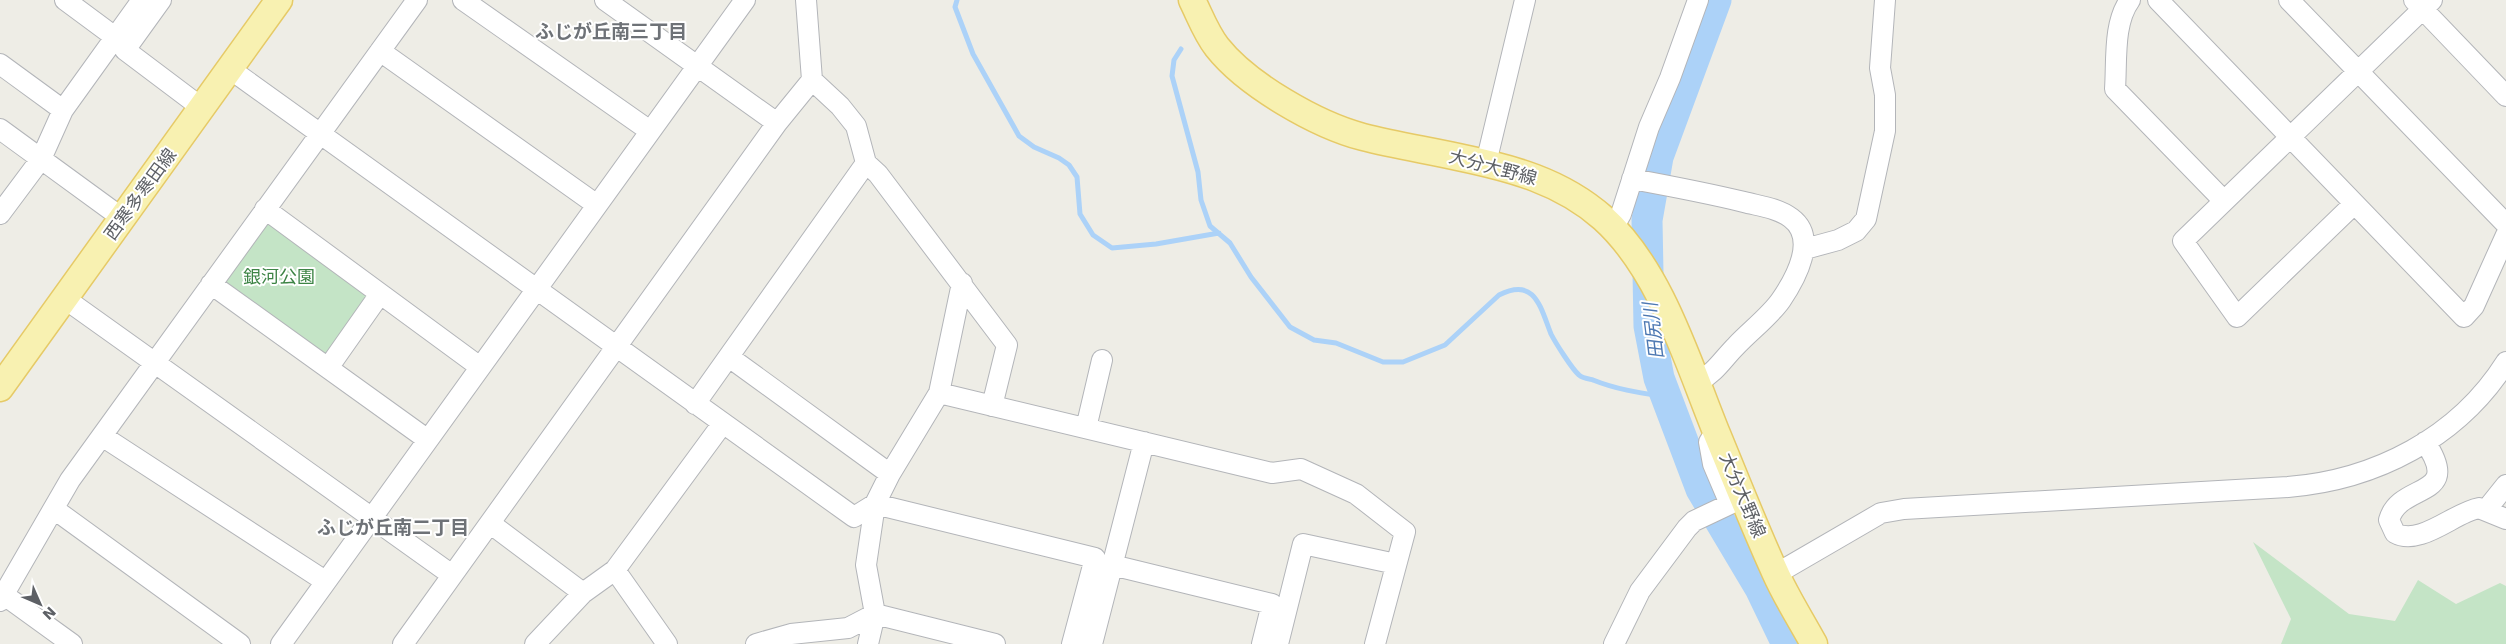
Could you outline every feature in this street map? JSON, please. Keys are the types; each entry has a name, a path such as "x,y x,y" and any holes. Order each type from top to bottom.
{"main road":[{"name":"西寒多寒田線","path":"0,388 279,0"},
{"name":"大分大野線","path":"1192,0 1205,28 1228,59 1254,82 1330,126 1363,137 1486,163 1539,177 1574,196 1613,228 1651,281 1698,382 1716,431 1776,574 1814,644"}],"street":[{"path":"65,0 115,37"},
{"path":"2,207 41,159 63,110 142,0"},
{"path":"161,0 125,50 202,108"},
{"path":"72,644 1,596 70,480 416,0"},
{"path":"463,0 650,132"},
{"path":"605,0 776,123"},
{"path":"281,644 745,0"},
{"path":"806,0 812,80 840,106 856,126 866,163 878,174 1007,345 992,406"},
{"path":"1486,163 1525,0"},
{"path":"1613,228 1621,214 1649,127 1670,78 1698,0"},
{"path":"1805,249 1838,240 1856,231 1866,219 1885,131 1884,95 1880,68 1885,0"},
{"path":"2130,0 2124,8 2119,28 2115,89 2224,201"},
{"path":"2158,0 2464,317 2474,306 2506,235"},
{"path":"2289,0 2506,224"},
{"path":"2354,204 2237,317 2183,241 2358,71 2423,3 2506,96"},
{"path":"380,51 597,205"},
{"path":"0,64 63,110"},
{"path":"230,69 854,517 875,504 1095,558 1072,644"},
{"path":"403,644 491,524 776,123 812,80"},
{"path":"0,129 122,218"},
{"path":"696,404 866,163"},
{"path":"1632,180 1700,191 1776,210 1792,218 1802,233 1805,249 1797,272 1781,300 1729,352 1710,376 1698,382"},
{"path":"265,209 480,367"},
{"path":"868,644 875,614 866,565 875,504 890,474 939,393 962,283"},
{"path":"211,284 428,440"},
{"path":"328,368 380,294"},
{"path":"64,298 452,575"},
{"path":"729,357 890,474"},
{"path":"1086,428 1102,360"},
{"path":"1776,574 1881,513 1904,509 2308,486 2366,472 2398,458 2425,442 2472,405 2491,384 2506,362"},
{"path":"939,393 1272,473 1301,469 1356,494 1405,532 1375,644"},
{"path":"536,644 583,593 615,570 723,423"},
{"path":"1614,644 1640,591 1687,528 1694,522 1730,504 1711,457 1708,442 1716,431"},
{"path":"102,436 326,582"},
{"path":"1092,644 1144,442"},
{"path":"2425,442 2436,458 2438,475 2433,482 2394,510 2389,520 2391,527 2396,533 2403,536 2421,534 2474,509 2486,510 2506,519"},
{"path":"2486,510 2506,485"},
{"path":"54,509 240,644"},
{"path":"491,524 583,593"},
{"path":"1278,644 1303,544 1396,564"},
{"path":"1112,565 1272,604 1262,644"},
{"path":"615,570 667,644"},
{"path":"756,644 791,634 848,628 875,614 995,644"}],"green space":[{"name":"銀河公園","path":"272,222 369,294 324,357 227,287 224,279 265,223"},
{"path":"2253,542 2349,614 2395,621 2418,580 2456,604 2500,583 2506,586 2506,644 2281,644 2291,619"}],"waterway":[{"path":"957,0 955,7 973,54 1019,136 1034,147 1059,158 1069,165 1077,177 1080,214 1093,235 1112,248 1156,244 1219,233"},
{"name":"田尻川","path":"1716,0 1658,157 1647,220 1649,326 1659,378 1701,489 1760,588 1787,644"},
{"path":"1181,49 1174,60 1172,76 1198,172 1201,200 1210,226 1230,243 1251,277 1290,327 1314,340 1336,343 1383,362 1403,362 1445,345 1499,295 1511,290 1521,290 1528,292 1534,297 1553,338 1568,362 1580,376 1621,389 1667,397"}],"district":[{"name":"ふじが丘南三丁目","path":"611,31"},
{"name":"ふじが丘南二丁目","path":"393,527"}]}
